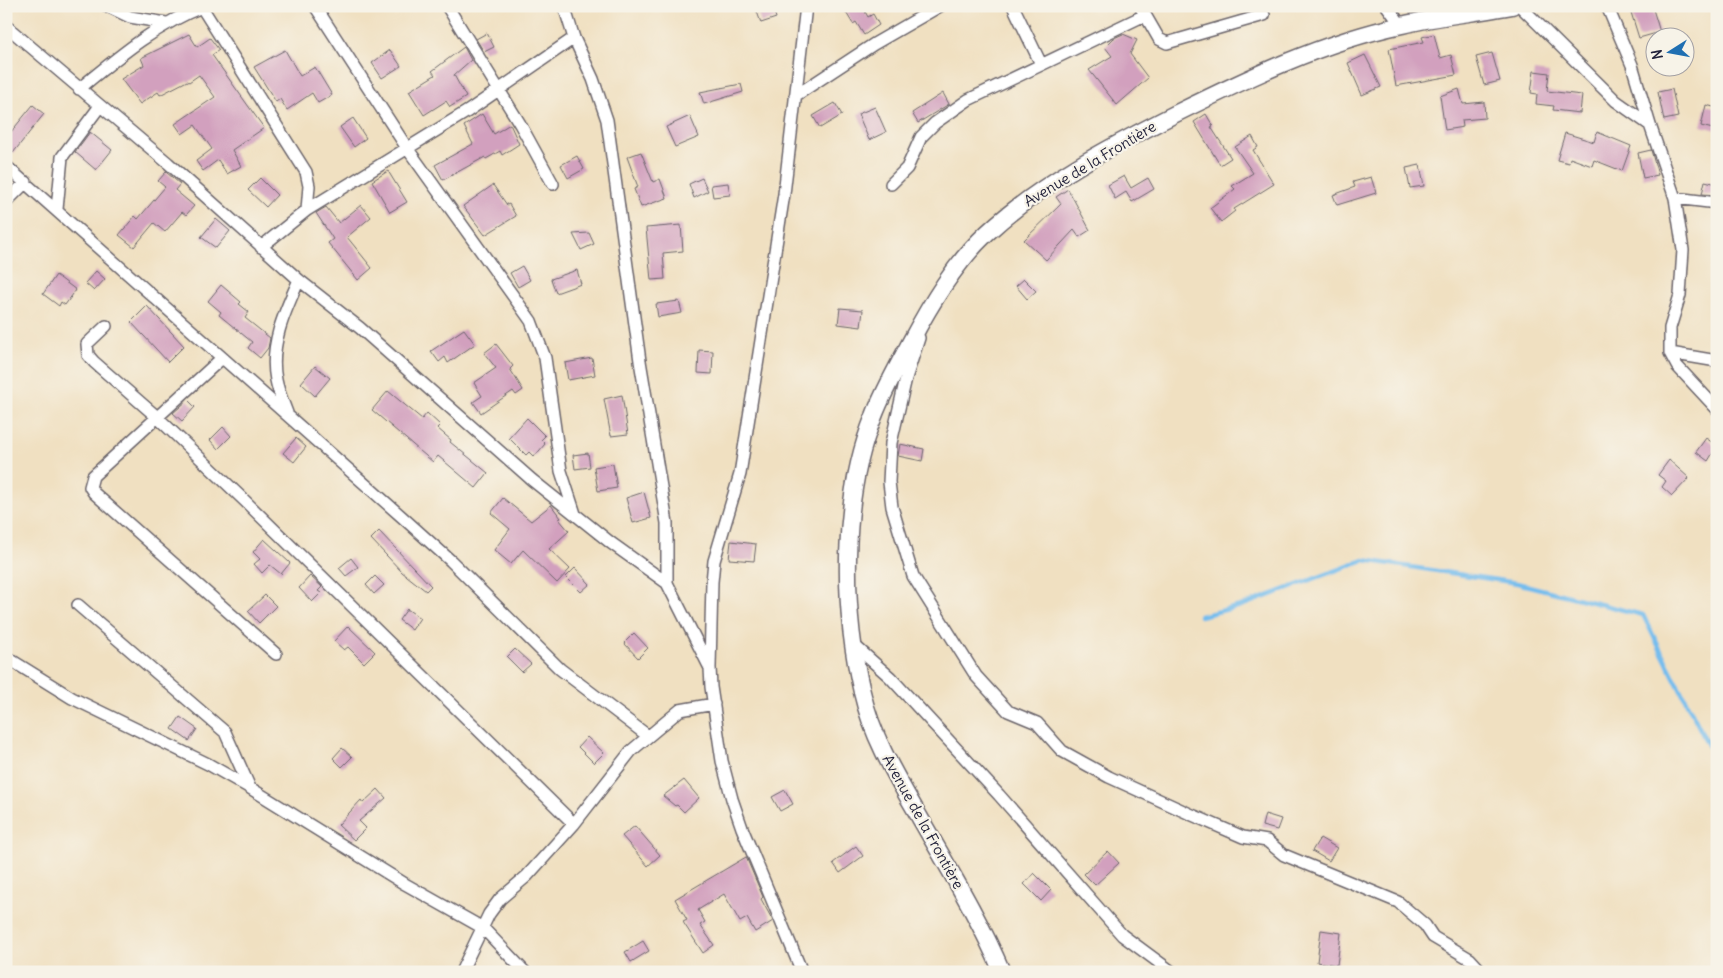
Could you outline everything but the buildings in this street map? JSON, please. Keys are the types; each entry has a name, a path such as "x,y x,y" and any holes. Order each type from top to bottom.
{"street":[{"path":"107,6 130,17 166,23"},
{"path":"79,89 166,23 202,6 306,172 309,186 307,210"},
{"path":"315,6 407,148 531,321 545,358 561,471 576,514"},
{"path":"447,6 553,184"},
{"path":"564,6 574,38 593,79 607,120 640,361 667,523 667,583"},
{"path":"802,972 745,837 732,799 722,761 710,668 714,561 740,474 784,194 806,6"},
{"path":"795,96 874,44 940,6"},
{"path":"1013,6 1041,64"},
{"path":"1387,6 1401,25"},
{"name":"Avenue de la Frontière","path":"1002,972 984,929 889,764 864,699 854,645 849,573 850,523 855,479 873,418 928,310 985,235 1022,204 1123,140 1221,91 1294,59 1401,25 1512,6"},
{"path":"1520,6 1616,101 1650,125"},
{"path":"1607,6 1630,59 1675,198 1683,250 1680,295 1670,328 1670,353 1677,366 1717,409"},
{"path":"891,184 907,168 921,137 935,124 968,100 1143,10 1159,39 1167,43 1264,15"},
{"path":"6,26 261,247 360,328 532,480 667,583 710,668"},
{"path":"261,247 307,210 499,91 574,38"},
{"path":"57,209 62,157 100,106"},
{"path":"6,166 57,209 451,560 560,668 648,736"},
{"path":"6,202 26,182"},
{"path":"1675,198 1717,204"},
{"path":"287,415 276,379 277,337 282,318 300,280"},
{"path":"928,310 906,378 891,443 889,482 892,507 913,576 976,676 1008,710 1037,723 1062,751 1109,777 1190,814 1243,837 1267,841 1284,855 1398,902 1425,925 1433,937 1470,959 1482,972"},
{"path":"106,326 87,344 88,355 158,417 574,824"},
{"path":"1670,353 1717,361"},
{"path":"222,358 93,476 90,487 94,493 276,654"},
{"path":"78,605 226,732 250,788"},
{"path":"854,645 890,677 999,795 1122,935 1172,972"},
{"path":"6,657 72,698 208,764 405,884 483,928 526,972"},
{"path":"461,972 489,914 500,899 526,876 574,824 622,760 680,710 714,704"}],"waterway":[{"path":"1200,616 1241,606 1364,560 1517,583 1643,615 1717,763"}]}
